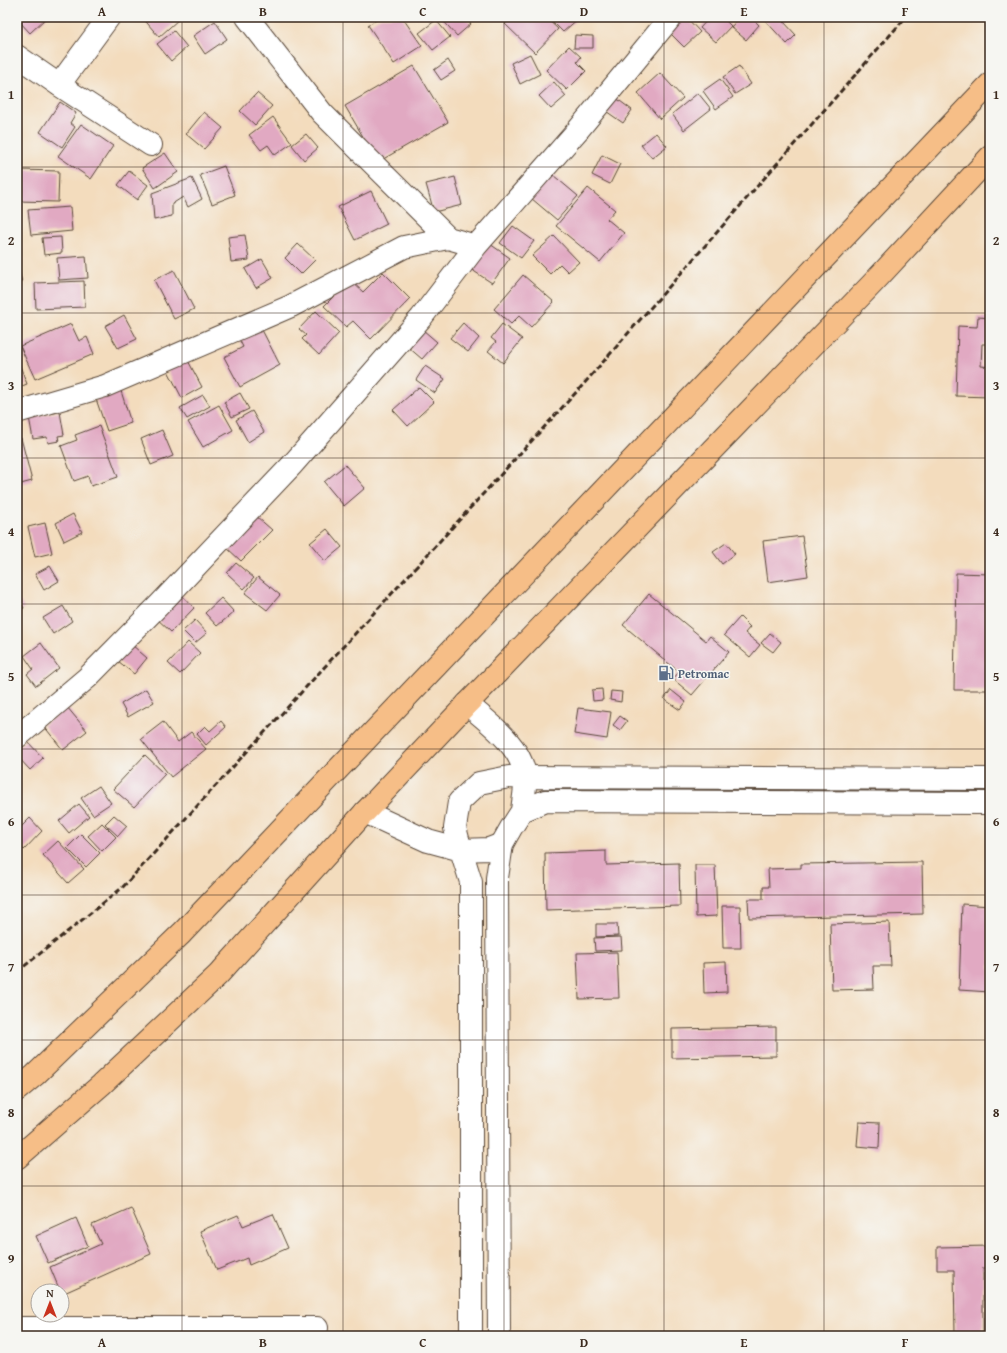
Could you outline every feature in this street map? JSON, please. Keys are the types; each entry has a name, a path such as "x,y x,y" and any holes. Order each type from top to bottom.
{"highway":[{"path":"17,1090 35,1075 182,933 990,84"},
{"path":"17,1158 101,1085 218,975 365,812 467,704 873,283 990,157"}],"street":[{"path":"59,85 109,17"},
{"path":"247,17 322,113 448,238"},
{"path":"17,737 87,678 160,604 291,466 421,318 476,246 578,130 670,17"},
{"path":"17,56 151,144"},
{"path":"17,412 105,386 291,306 404,247 448,238 476,246"},
{"path":"467,704 505,738 521,760 526,777 522,811 502,844 497,878 499,1336"},
{"path":"471,1336 471,882 455,828 459,802 479,783 509,777 990,779"},
{"path":"522,811 545,801 990,803"},
{"path":"365,812 428,841 461,850 489,849 502,844"},
{"path":"17,1328 317,1328"}],"building":[{"path":"23,17 47,17 30,33 19,21"},
{"path":"142,17 176,17 179,19 159,37"},
{"path":"381,17 402,17 422,46 394,64 368,25"},
{"path":"440,17 464,17 471,24 457,36"},
{"path":"512,17 545,17 558,29 535,53 505,24"},
{"path":"548,17 580,17 563,32"},
{"path":"675,17 686,17 700,32 684,47 664,27"},
{"path":"710,17 722,17 731,26 716,42 700,28"},
{"path":"740,17 751,17 759,25 746,40 731,27"},
{"path":"762,17 790,17 784,22 796,35 787,44"},
{"path":"436,20 450,37 433,50 419,33"},
{"path":"215,21 227,39 205,54 193,36"},
{"path":"174,31 187,47 171,61 157,44"},
{"path":"575,35 593,36 593,48 574,48"},
{"path":"569,46 581,57 577,62 586,71 567,90 546,70"},
{"path":"530,54 540,74 520,84 511,63"},
{"path":"448,60 455,71 441,80 434,70"},
{"path":"414,66 448,122 378,162 345,106"},
{"path":"739,66 751,84 735,94 723,77"},
{"path":"660,73 683,98 660,119 638,93"},
{"path":"720,79 733,97 716,109 703,91"},
{"path":"554,82 566,96 551,109 539,96"},
{"path":"257,93 272,106 255,125 240,111"},
{"path":"698,93 711,109 684,130 672,114"},
{"path":"612,95 632,110 623,123 603,109"},
{"path":"60,102 76,113 70,123 75,127 62,147 40,132"},
{"path":"204,112 223,128 204,149 186,134"},
{"path":"273,117 292,143 275,155 268,145 261,150 249,135"},
{"path":"81,124 113,146 91,179 58,156"},
{"path":"656,133 667,146 652,158 641,145"},
{"path":"306,134 318,148 304,160 292,145"},
{"path":"165,153 178,172 155,188 142,168"},
{"path":"602,155 620,164 610,184 592,175"},
{"path":"224,166 235,195 212,204 200,175"},
{"path":"19,170 59,171 58,202 17,201"},
{"path":"129,171 148,185 137,200 118,185"},
{"path":"553,175 578,196 557,220 525,193"},
{"path":"455,177 462,205 434,212 426,184"},
{"path":"192,178 202,199 188,207 183,197 172,204 172,216 154,220 152,193"},
{"path":"588,188 615,210 607,219 624,233 600,262 556,226"},
{"path":"371,191 387,224 355,240 338,207"},
{"path":"70,207 72,231 31,235 28,210"},
{"path":"513,226 534,241 521,258 500,243"},
{"path":"245,235 249,260 231,262 228,237"},
{"path":"554,236 579,262 568,272 560,264 550,274 532,256"},
{"path":"61,237 62,253 44,255 42,238"},
{"path":"298,244 315,260 301,274 285,258"},
{"path":"490,244 510,258 492,283 472,270"},
{"path":"86,256 88,278 59,280 57,258"},
{"path":"262,259 273,278 256,288 245,269"},
{"path":"17,263 22,282 17,283"},
{"path":"174,270 194,309 174,319 154,280"},
{"path":"383,272 410,299 371,339 353,321 346,327 324,306 350,280 363,292"},
{"path":"523,275 554,302 531,327 519,316 511,324 494,309"},
{"path":"84,281 85,307 36,309 35,283"},
{"path":"18,296 20,316 17,316"},
{"path":"316,311 339,333 319,355 302,339 306,335 299,329"},
{"path":"124,315 137,339 118,348 105,326"},
{"path":"978,317 990,318 990,344 982,344 981,366 990,367 990,397 956,396 958,326 977,327"},
{"path":"463,323 479,338 468,352 450,338"},
{"path":"71,324 79,341 87,337 94,354 35,379 20,346"},
{"path":"416,324 437,342 422,359 401,341"},
{"path":"502,324 522,339 503,363 488,351 496,342 491,338"},
{"path":"261,328 280,365 240,387 224,357 243,347 239,339"},
{"path":"185,355 202,387 182,398 165,365"},
{"path":"17,358 27,384 17,388"},
{"path":"425,366 445,379 435,393 416,380"},
{"path":"419,387 434,402 408,426 393,410"},
{"path":"121,391 131,423 107,431 96,399"},
{"path":"240,393 249,409 232,417 224,402"},
{"path":"203,395 210,406 187,419 180,408"},
{"path":"219,405 233,430 203,447 188,422"},
{"path":"252,411 264,432 248,442 236,420"},
{"path":"60,412 64,435 58,436 59,441 48,443 47,437 33,439 29,417"},
{"path":"99,426 118,477 91,486 88,476 74,481 61,446 77,440 75,435"},
{"path":"162,430 173,456 151,465 141,439"},
{"path":"21,438 32,481 17,485 17,439"},
{"path":"345,465 365,488 344,506 324,482"},
{"path":"73,514 82,532 64,541 56,523"},
{"path":"256,516 272,530 241,561 226,547"},
{"path":"45,523 52,553 35,557 28,527"},
{"path":"327,529 342,547 325,561 310,543"},
{"path":"802,536 808,576 768,582 763,541"},
{"path":"726,543 735,554 722,564 713,552"},
{"path":"236,563 254,578 244,589 227,573"},
{"path":"50,566 59,581 44,590 35,574"},
{"path":"956,573 990,574 990,690 954,690"},
{"path":"258,577 280,595 267,610 245,593"},
{"path":"178,591 194,608 171,632 154,616"},
{"path":"649,594 706,641 710,636 729,652 692,695 673,679 679,672 623,625"},
{"path":"17,597 24,608 17,612"},
{"path":"221,598 234,612 217,626 205,613"},
{"path":"63,606 72,621 53,634 43,618"},
{"path":"740,617 750,627 745,633 760,645 750,657 724,635"},
{"path":"195,620 207,633 195,643 183,631"},
{"path":"770,633 781,642 773,652 761,643"},
{"path":"188,642 200,653 180,674 168,663"},
{"path":"41,643 59,668 36,686 27,674 33,669 24,656"},
{"path":"132,645 147,658 134,674 118,661"},
{"path":"146,689 154,702 128,717 121,704"},
{"path":"602,689 603,700 593,701 592,690"},
{"path":"671,690 686,702 680,710 664,699"},
{"path":"611,691 622,692 621,702 610,700"},
{"path":"67,707 87,731 63,750 43,725"},
{"path":"578,708 611,712 607,739 574,734"},
{"path":"620,716 627,721 620,730 613,725"},
{"path":"221,721 226,727 206,745 197,734 205,726 210,731"},
{"path":"163,722 178,742 191,732 206,749 171,777 141,739"},
{"path":"26,740 43,758 30,770 17,756 17,748"},
{"path":"145,755 165,774 134,807 113,789"},
{"path":"99,786 111,803 93,815 81,798"},
{"path":"79,804 89,816 69,833 59,821"},
{"path":"114,815 127,826 118,836 105,824"},
{"path":"30,818 42,831 24,850 17,843 17,831"},
{"path":"102,823 116,837 102,851 88,836"},
{"path":"81,834 100,853 86,867 67,848"},
{"path":"58,841 84,869 68,883 43,855"},
{"path":"606,851 606,865 679,863 680,906 546,910 545,853"},
{"path":"922,862 923,914 749,918 748,899 763,899 763,887 769,887 768,869 801,868 801,864"},
{"path":"695,865 715,865 717,916 696,917"},
{"path":"962,904 990,906 990,992 959,990"},
{"path":"722,906 740,906 741,948 723,948"},
{"path":"889,922 891,966 873,966 874,989 832,990 830,924"},
{"path":"596,924 617,924 618,936 596,937"},
{"path":"621,937 622,950 595,951 594,938"},
{"path":"617,952 619,998 579,999 577,953"},
{"path":"726,962 727,992 704,993 703,963"},
{"path":"776,1027 776,1056 672,1058 672,1029"},
{"path":"859,1122 880,1123 879,1148 857,1146"},
{"path":"131,1208 151,1254 70,1290 70,1283 57,1283 50,1267 101,1244 92,1225"},
{"path":"273,1214 288,1248 249,1265 247,1258 217,1270 200,1231 238,1215 243,1226"},
{"path":"76,1218 88,1246 48,1263 36,1236"},
{"path":"990,1246 990,1268 983,1268 983,1336 955,1336 954,1270 937,1270 937,1247"}],"railway":[{"path":"17,972 122,888 581,387 906,17"}],"place":[{"name":"Petromac","path":"666,673"}]}
